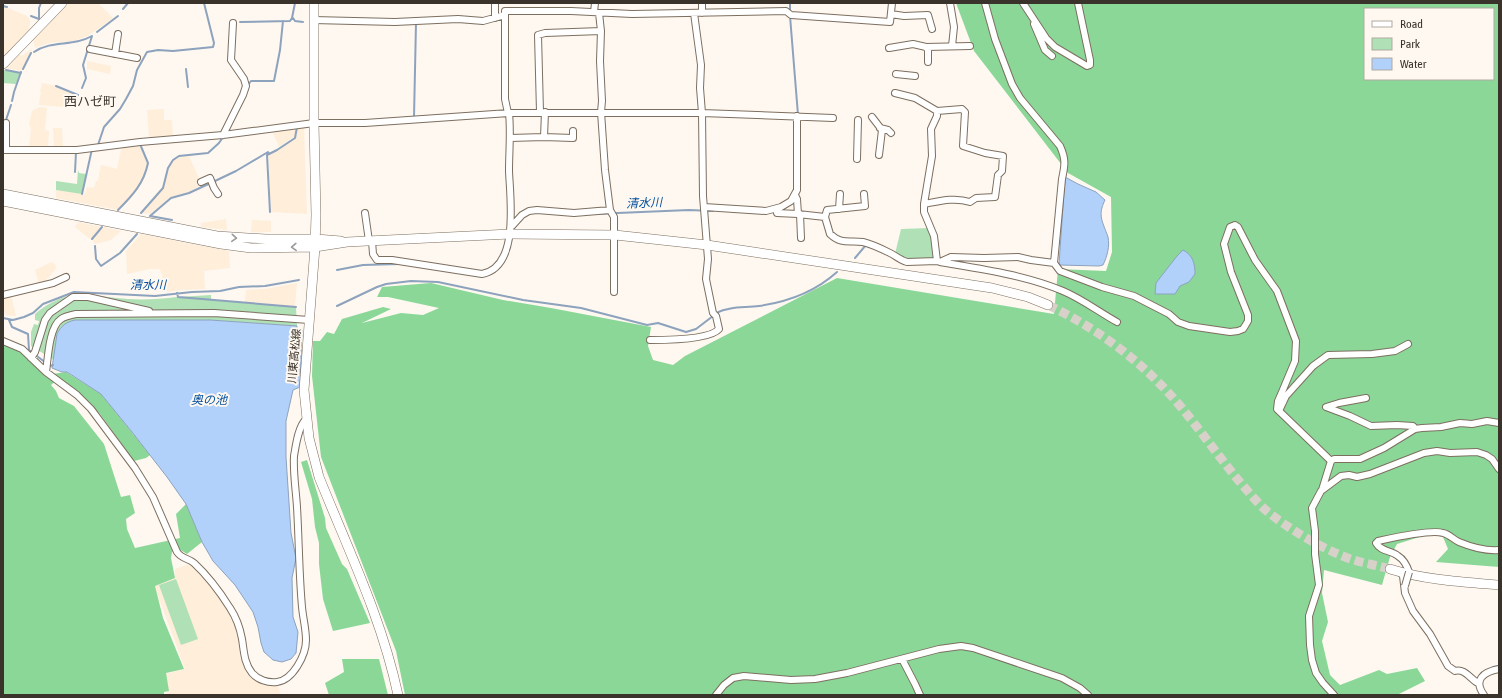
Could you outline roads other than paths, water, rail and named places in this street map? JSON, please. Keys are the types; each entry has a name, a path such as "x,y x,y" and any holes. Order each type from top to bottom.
{"street":[{"path":"3,64 62,3"},
{"name":"川東高松線","path":"314,3 316,215 304,390 306,419 313,456 319,477 374,610 398,695"},
{"path":"495,3 495,18"},
{"path":"506,3 505,98 509,113 511,230"},
{"path":"548,3 548,11"},
{"path":"594,3 601,30 601,112 605,170 615,235 614,292"},
{"path":"702,3 702,12"},
{"path":"313,20 395,22 442,20 483,21 495,18 505,13 548,11 632,14 786,11 791,15 890,22 892,3"},
{"path":"950,3 954,27 952,46"},
{"path":"985,3 995,39 1012,84 1020,98 1060,146 1064,156 1065,166 1062,179 1054,263 1060,271 1102,287 1134,296 1169,314 1178,322 1189,326 1218,331 1238,331 1246,326 1248,316 1231,272 1224,244 1230,227 1234,225 1238,227 1255,260 1277,292 1296,341 1295,361 1278,401 1277,409 1331,461"},
{"path":"1023,3 1045,50 1052,56"},
{"path":"1028,12 1046,38 1055,47 1087,66 1090,65 1090,60 1078,3"},
{"path":"650,340 678,340 714,333 719,329 716,316 713,312 706,279 708,259 704,210 700,65 694,13"},
{"path":"891,14 904,16 928,15 932,29"},
{"path":"223,134 246,86 244,80 231,60 233,23"},
{"path":"544,137 538,35 544,33 601,30"},
{"path":"114,54 116,37"},
{"path":"889,48 913,44 926,47 970,46"},
{"path":"926,47 928,50 928,62"},
{"path":"90,49 114,54 128,53 138,58"},
{"path":"896,74 915,76"},
{"path":"895,93 915,98 937,111 962,109 965,112 963,146 985,153 1003,156 1002,171 998,175 995,197 976,198 970,202 961,199 924,204"},
{"path":"937,111 937,116 931,128 932,156 924,212 934,236 938,262"},
{"path":"6,123 4,150 77,150 314,123 365,123 509,113 702,113 832,118"},
{"path":"797,116 796,197 802,238"},
{"path":"872,117 882,130 879,155"},
{"path":"857,159 858,120"},
{"path":"880,128 888,130 891,133"},
{"path":"510,138 573,138 573,131"},
{"path":"201,182 210,178 218,194"},
{"path":"3,194 217,236 315,243"},
{"path":"839,209 840,194"},
{"path":"864,194 865,206 827,210 825,217 830,234 838,240 863,242 889,252 902,261 938,262 1034,280 1064,291 1080,299 1117,322"},
{"path":"776,211 796,197"},
{"path":"3,201 236,246 265,248 315,243 370,241 511,230 615,235 706,245 992,288 1028,297 1048,305"},
{"path":"704,210 776,211 825,217"},
{"path":"366,213 373,254 377,260 392,260 482,274 488,273 495,268 501,260 511,230 522,215 529,211 611,213"},
{"path":"938,262 951,257 1018,257 1054,263"},
{"path":"3,295 53,283 66,277"},
{"path":"33,356 45,320 50,313 73,297 88,297 158,313"},
{"path":"46,372 54,329 62,318 76,314 214,314 309,320"},
{"path":"3,341 22,349 33,356 46,372 91,409 135,468 153,497 177,552 181,557 192,562 201,570 231,609 238,624 242,639 244,658 252,674 267,682 277,682 290,676 304,652 306,641 302,607 294,456 299,431 302,423 306,419"},
{"path":"1279,412 1286,396 1313,366 1328,354 1372,354 1395,351 1408,344"},
{"path":"1366,398 1326,407 1344,413 1371,426 1413,426 1415,429"},
{"path":"1331,461 1334,459 1360,459 1384,448 1415,429 1441,427 1460,423 1472,424 1487,421 1499,423"},
{"path":"1321,491 1341,476 1349,475 1357,477 1370,474 1424,453 1437,451 1450,453 1477,452 1486,454 1492,459 1499,469"},
{"path":"1331,461 1321,491 1312,508 1319,585 1309,616 1310,645 1316,673 1322,684 1334,695"},
{"path":"1478,683 1463,670 1455,670 1448,666 1430,634 1413,611 1406,594 1405,572 1407,567 1398,556 1378,548 1376,543 1378,541 1433,532 1443,533 1459,542 1477,548 1499,550"},
{"path":"1390,569 1447,581 1499,585"},
{"path":"716,695 724,685 733,678 744,676 790,680 815,679 847,673 956,647 973,648 1062,678 1080,688 1088,695"},
{"path":"902,659 920,695"},
{"path":"1484,695 1479,689 1478,683 1487,673 1499,669"}],"water":[{"path":"1065,177 1096,192 1105,200 1101,210 1101,215 1109,244 1103,265 1059,265"},
{"path":"1183,250 1189,254 1193,260 1195,274 1189,282 1180,286 1175,294 1155,294 1156,283"},
{"name":"奥の池","path":"75,320 210,320 297,326 297,329 302,330 300,387 293,390 286,421 286,457 291,533 296,558 292,578 293,617 298,632 296,653 291,659 282,662 273,660 264,652 253,612 235,585 213,561 202,542 186,504 167,477 101,394 67,372 62,372 52,368 57,334 64,325"}],"waterway":[{"path":"31,16 39,19 39,8 41,3"},
{"path":"123,9 128,3"},
{"path":"98,145 104,127 120,109 133,86 137,70 147,52 213,47 214,43 204,3"},
{"path":"240,22 290,21 295,3"},
{"path":"790,3 790,12"},
{"path":"3,6 7,7"},
{"path":"97,32 118,16"},
{"path":"790,16 798,115"},
{"path":"293,18 295,21 303,22"},
{"path":"248,85 251,81 274,81 280,50 283,21"},
{"path":"414,117 416,23"},
{"path":"34,52 48,46 77,41 92,36"},
{"path":"82,88 86,78 83,65 92,36"},
{"path":"23,69 31,53"},
{"path":"186,69 188,87"},
{"path":"6,70 21,73"},
{"path":"12,101 21,72"},
{"path":"56,86 78,95"},
{"path":"6,120 11,105"},
{"path":"270,212 267,155 295,138 297,127"},
{"path":"141,213 163,188 168,168 173,160 179,156 208,153 223,137"},
{"path":"118,210 141,183 144,177 148,163 140,144"},
{"path":"82,194 92,149"},
{"path":"75,172 76,152"},
{"path":"150,216 171,198 189,193 236,171 268,152 269,154"},
{"name":"清水川","path":"594,214 689,210 713,211"},
{"path":"150,216 172,220"},
{"path":"92,239 102,227"},
{"path":"95,246 96,259 101,266 120,253 137,234"},
{"path":"855,258 866,245"},
{"name":"清水川","path":"482,276 495,272 504,261"},
{"name":"清水川","path":"337,270 363,265 399,264"},
{"path":"716,313 727,309 759,306 780,302 801,295 820,285 837,272"},
{"name":"清水川","path":"3,318 13,320 24,317 33,313 43,304 74,292 155,296 220,291 239,287 265,286 299,280"},
{"path":"337,306 377,287 386,284 411,281 438,282 523,300 581,308 647,325 658,323 686,332 696,329 713,316"},
{"path":"177,293 178,297 296,307"},
{"path":"9,320 12,327 28,334 29,350 50,366 53,365"},
{"path":"1493,667 1499,666"}],"tunnel":[{"path":"1048,305 1086,325 1120,349 1152,376 1181,407 1253,497 1277,519 1322,547 1357,561 1390,569"}],"district":[{"name":"西ハゼ町","path":"90,101"}]}
